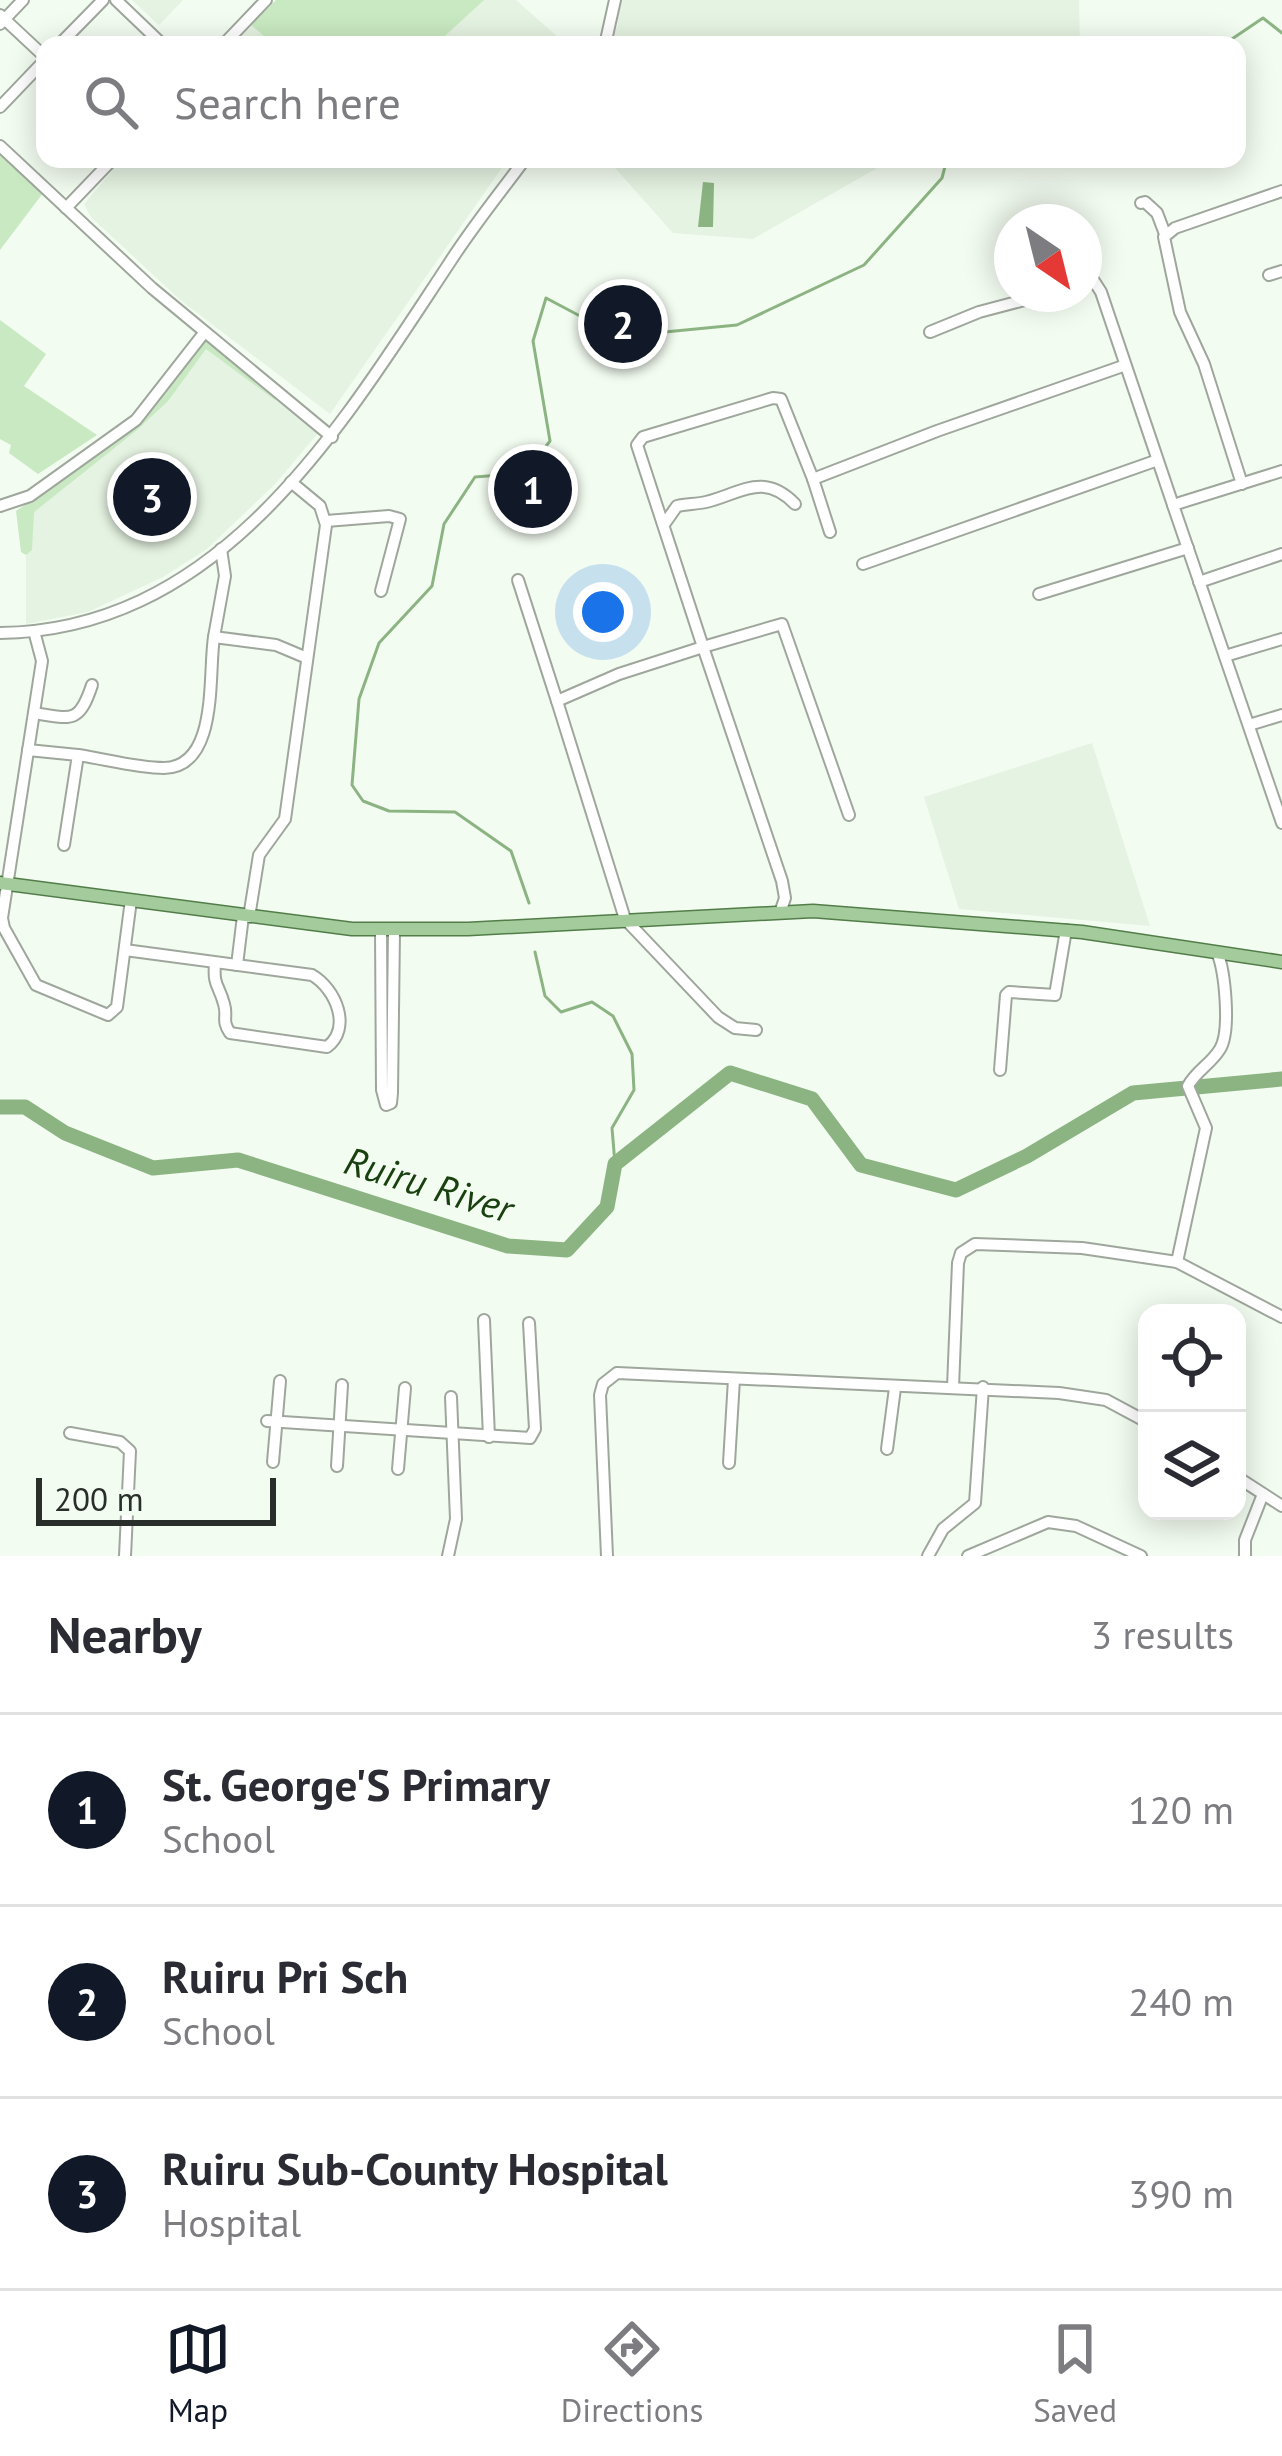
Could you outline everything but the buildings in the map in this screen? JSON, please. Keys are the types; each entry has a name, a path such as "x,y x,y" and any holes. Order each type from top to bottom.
{"main road":[{"path":"5,883 387,931 781,910 1066,930 1282,962"}],"street":[{"path":"22,0 2,19 36,50"},
{"path":"68,36 103,0"},
{"path":"116,0 154,36"},
{"path":"232,36 266,0"},
{"path":"607,36 615,0"},
{"path":"0,107 36,68"},
{"path":"0,146 204,333 332,436"},
{"path":"66,208 104,168"},
{"path":"0,633 84,622 151,597 221,549 332,436 518,168"},
{"path":"1165,234 1282,191"},
{"path":"1141,203 1157,213 1165,234 1180,312 1204,364 1242,484"},
{"path":"1268,275 1282,271"},
{"path":"1102,300 1282,823"},
{"path":"930,332 994,308"},
{"path":"0,506 30,496 136,420 204,333"},
{"path":"813,479 1123,366"},
{"path":"781,910 782,881 638,445 643,437 773,398 785,404 830,532"},
{"path":"863,563 1155,460"},
{"path":"1173,505 1282,471"},
{"path":"237,964 259,855 285,819 326,521 320,506 291,482"},
{"path":"664,524 677,506 708,502 743,486 786,494 795,504"},
{"path":"326,521 400,519 381,591"},
{"path":"1040,594 1188,548"},
{"path":"28,750 165,768 190,757 205,737 226,562 221,549"},
{"path":"1199,582 1282,554"},
{"path":"518,580 625,919 718,1017 735,1028 756,1030"},
{"path":"557,701 634,668 782,624 849,815"},
{"path":"34,632 42,651 5,883 4,928 36,985 109,1015 117,1006 131,900"},
{"path":"214,638 276,645 307,658"},
{"path":"1225,656 1282,639"},
{"path":"34,713 77,715 92,685"},
{"path":"1249,725 1282,715"},
{"path":"64,845 78,754"},
{"path":"1000,1070 1006,995 1055,995 1066,930"},
{"path":"387,931 389,1105 382,1090 387,975"},
{"path":"125,950 286,970 321,980 338,1009 339,1034 332,1046 230,1033 214,982 215,964"},
{"path":"1178,1262 1206,1128 1188,1090 1191,1079 1219,1052 1226,1034 1223,971 1216,952"},
{"path":"953,1387 958,1263 967,1248 976,1244 1082,1248 1178,1262 1282,1317"},
{"path":"484,1320 489,1437"},
{"path":"272,1422 525,1440 534,1435 529,1323"},
{"path":"608,1556 603,1384 608,1376 627,1372 895,1388 983,1388 1106,1400 1138,1417"},
{"path":"729,1463 734,1379"},
{"path":"273,1462 272,1422 280,1381"},
{"path":"337,1466 342,1385"},
{"path":"398,1469 405,1388"},
{"path":"886,1449 895,1388"},
{"path":"928,1556 944,1529 975,1503 983,1388"},
{"path":"448,1556 456,1519 451,1397"},
{"path":"70,1433 120,1442 130,1450 125,1556"},
{"path":"1246,1483 1282,1506"},
{"path":"1245,1556 1245,1540 1263,1494"},
{"path":"968,1556 1048,1522 1076,1526 1141,1556"}],"shaded area":[{"path":"132,0 183,0 159,25"},
{"path":"276,0 516,0 557,36 240,36"},
{"path":"276,0 484,0 445,36 264,36 251,25"},
{"path":"618,0 1079,0 1080,36 613,36"},
{"path":"0,153 43,193 0,250"},
{"path":"114,168 502,168 330,414 179,299 90,216 84,204"},
{"path":"615,168 877,168 753,239 673,233"},
{"path":"703,182 714,183 713,227 698,227"},
{"path":"0,320 46,354 24,386 97,435 38,474 9,453 11,445 0,439"},
{"path":"209,341 275,400 206,349 168,401 34,512 32,550 26,555 21,552 16,511 155,406 203,342"},
{"path":"207,345 319,432 276,483 207,549 163,577 88,612 26,624 26,510 155,409"},
{"path":"1092,743 1150,926 959,909 924,797"}],"waterway":[{"path":"1236,36 1263,18 1282,33"},
{"path":"529,903 511,851 455,812 389,811 363,801 352,785 359,699 379,643 432,586 444,524 475,477 525,473 550,441 533,341 546,298 580,316 644,334 737,325 864,265 942,178 945,168"},
{"path":"535,952 545,996 561,1012 592,1002 613,1016 632,1054 634,1090 612,1128 615,1164"},
{"name":"Ruiru River","path":"0,1107 25,1107 65,1133 153,1168 238,1160 508,1246 567,1250 607,1207 615,1164 730,1073 812,1099 861,1165 956,1190 1027,1156 1133,1093 1282,1079"}],"place":[{"name":"Ruiru Pri Sch","path":"623,324"},
{"name":"St. George'S Primary","path":"533,489"},
{"name":"Ruiru Sub-County Hospital","path":"152,497"}]}
